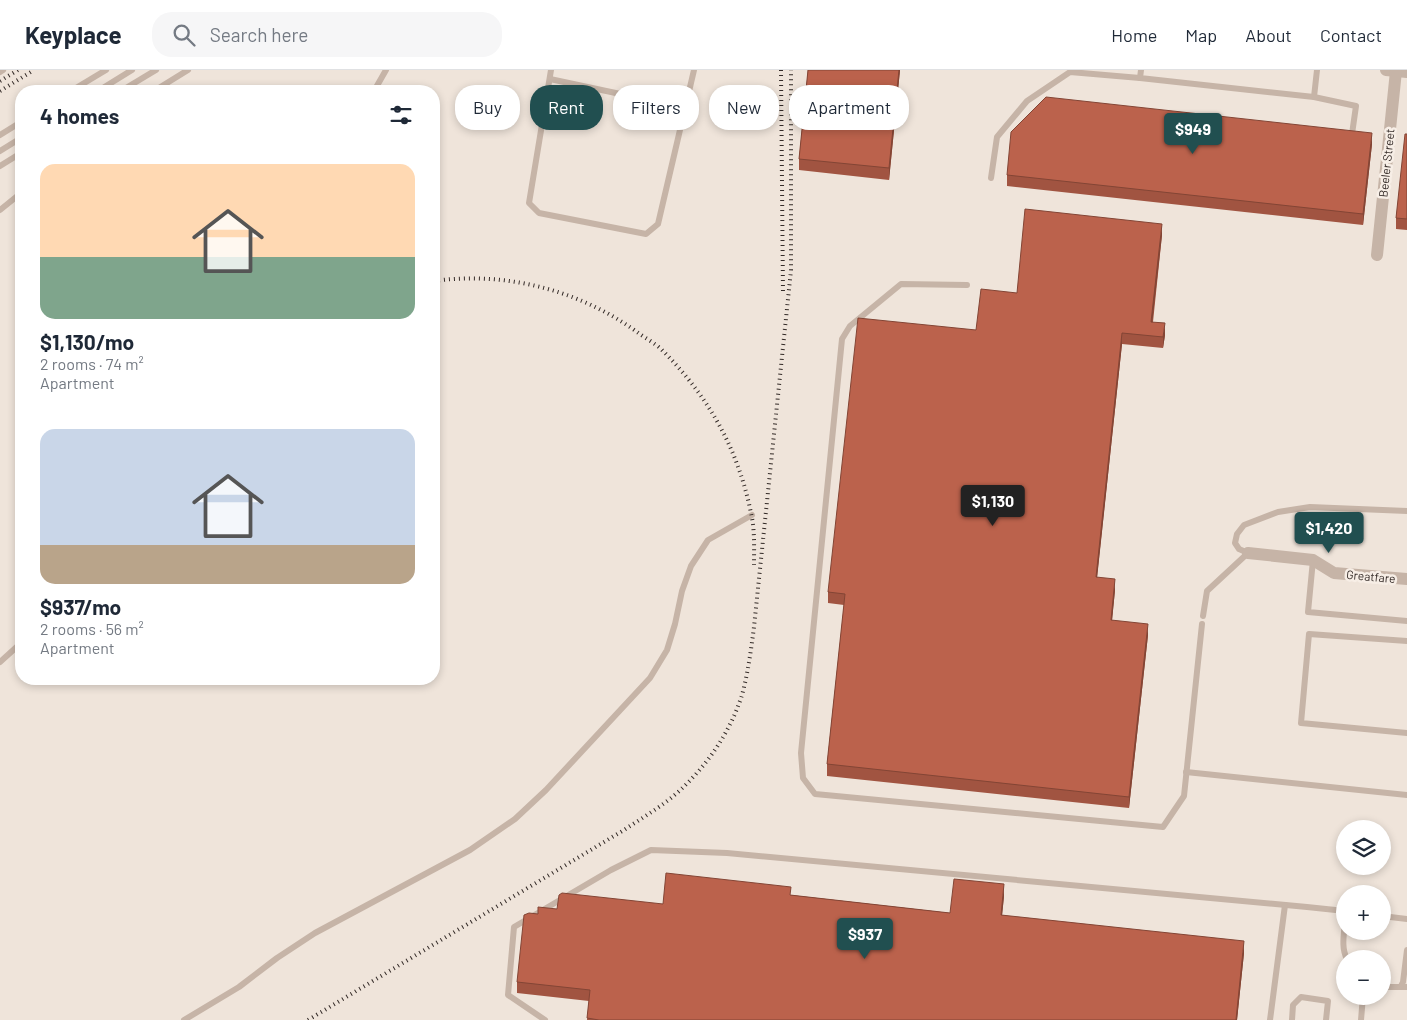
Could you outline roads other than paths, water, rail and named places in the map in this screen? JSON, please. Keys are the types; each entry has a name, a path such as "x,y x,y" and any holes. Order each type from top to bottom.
{"street":[{"name":"Beeler Street","path":"1377,255 1396,71"},
{"name":"Greatfare","path":"1248,553 1313,560 1334,573 1407,579"}],"lane":[{"path":"81,85 106,70"},
{"path":"108,85 132,70"},
{"path":"131,85 156,70"},
{"path":"164,85 188,70"},
{"path":"377,85 386,70"},
{"path":"551,70 529,203 539,213 646,234 658,224 681,130"},
{"path":"691,85 694,70"},
{"path":"1140,78 1141,70"},
{"path":"1314,97 1317,70"},
{"path":"991,178 997,137 1027,101 1070,72 1314,97 1356,106 1352,134"},
{"path":"550,79 613,92"},
{"path":"0,135 15,126"},
{"path":"0,151 15,142"},
{"path":"0,166 15,156"},
{"path":"0,210 15,198"},
{"path":"967,285 900,284 850,326 842,339 801,753 803,778 815,794 1163,827 1184,796 1202,624"},
{"path":"1203,616 1206,591 1248,553 1239,549 1235,543 1237,534 1244,525 1278,512 1310,507 1407,511"},
{"path":"184,1020 238,988 277,958 315,933 470,850 515,819 546,790 650,678 667,650 682,591 691,566 708,540 752,515"},
{"path":"1313,560 1308,612 1407,621"},
{"path":"1407,642 1309,634 1301,723 1407,732"},
{"path":"0,662 15,648"},
{"path":"1186,772 1407,795"},
{"path":"545,1020 508,995 514,927 611,870 651,850 727,853 1336,910"},
{"path":"1270,1020 1285,905"},
{"path":"1391,917 1407,918"},
{"path":"1391,987 1404,986 1407,950"},
{"path":"1292,1020 1293,1005 1301,998 1328,1001 1326,1020"},
{"path":"1361,1020 1362,1005"}],"railway":[{"path":"0,81 18,70"},
{"path":"0,91 34,70"},
{"path":"781,70 783,295"},
{"path":"308,1020 658,808 677,793 698,772 716,748 731,723 742,695 753,636 791,270 791,70"},
{"path":"440,281 488,279 540,287 566,295 615,317 659,347 694,386 730,446 751,513 754,533 754,566"}]}
